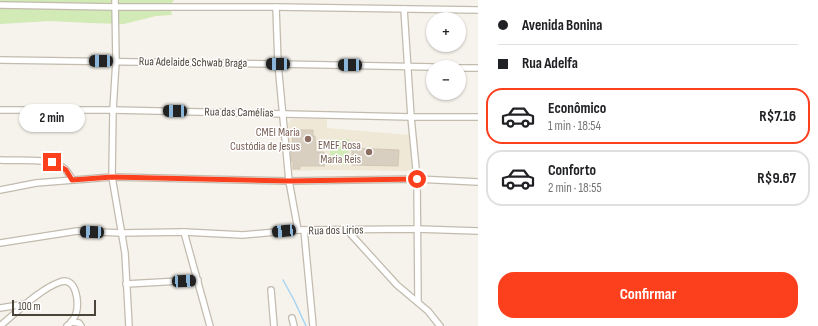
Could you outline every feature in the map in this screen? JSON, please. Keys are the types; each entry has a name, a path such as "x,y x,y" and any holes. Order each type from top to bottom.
{"street":[{"path":"115,0 116,61 113,110 112,177 125,253 129,326"},
{"path":"0,4 115,7 276,7 478,10"},
{"path":"276,7 278,64 289,181 301,230 313,326"},
{"path":"404,9 411,117 417,179 418,302"},
{"name":"Rua Adelaide Schwab Braga","path":"0,60 426,67"},
{"path":"466,68 478,68"},
{"name":"Rua das Camélias","path":"0,110 113,110 411,117 478,117"},
{"path":"0,160 52,162 66,170 72,180"},
{"path":"0,190 36,183 112,177 289,181 417,179 478,182"},
{"name":"Rua dos Lírios","path":"0,243 77,231 121,233 184,232 243,235 301,230 417,229 478,231"},
{"path":"347,230 396,285 428,311 440,326"},
{"path":"184,232 210,326"},
{"path":"126,284 198,280"},
{"path":"0,326 40,293 62,282 67,282 74,287 76,297 76,314 69,324"},
{"path":"271,290 274,326"},
{"path":"0,308 27,304"},
{"path":"292,318 294,326"},
{"path":"69,324 79,323 81,326"}],"shaded area":[{"name":"EMEF Rosa Maria Reis","path":"291,119 327,119 327,128 410,135 412,169 406,171 292,171 288,124"}],"green space":[{"path":"0,0 174,0 170,5 172,15 156,16 124,24 50,21 0,24"},
{"path":"330,139 349,139 348,165 330,164"}],"building":[{"path":"313,130 316,152 324,152 325,166 300,166 300,169 293,169 291,150 293,150 292,131"},
{"path":"352,148 399,150 398,166 352,165"}],"waterway":[{"path":"283,280 306,326"}],"place":[{"name":"CMEI Maria Custódia de Jesus","path":"308,139"},
{"name":"EMEF Rosa Maria Reis","path":"369,152"}],"route":[{"path":"52,162 66,170 72,180 112,177 289,181 417,179"}]}
